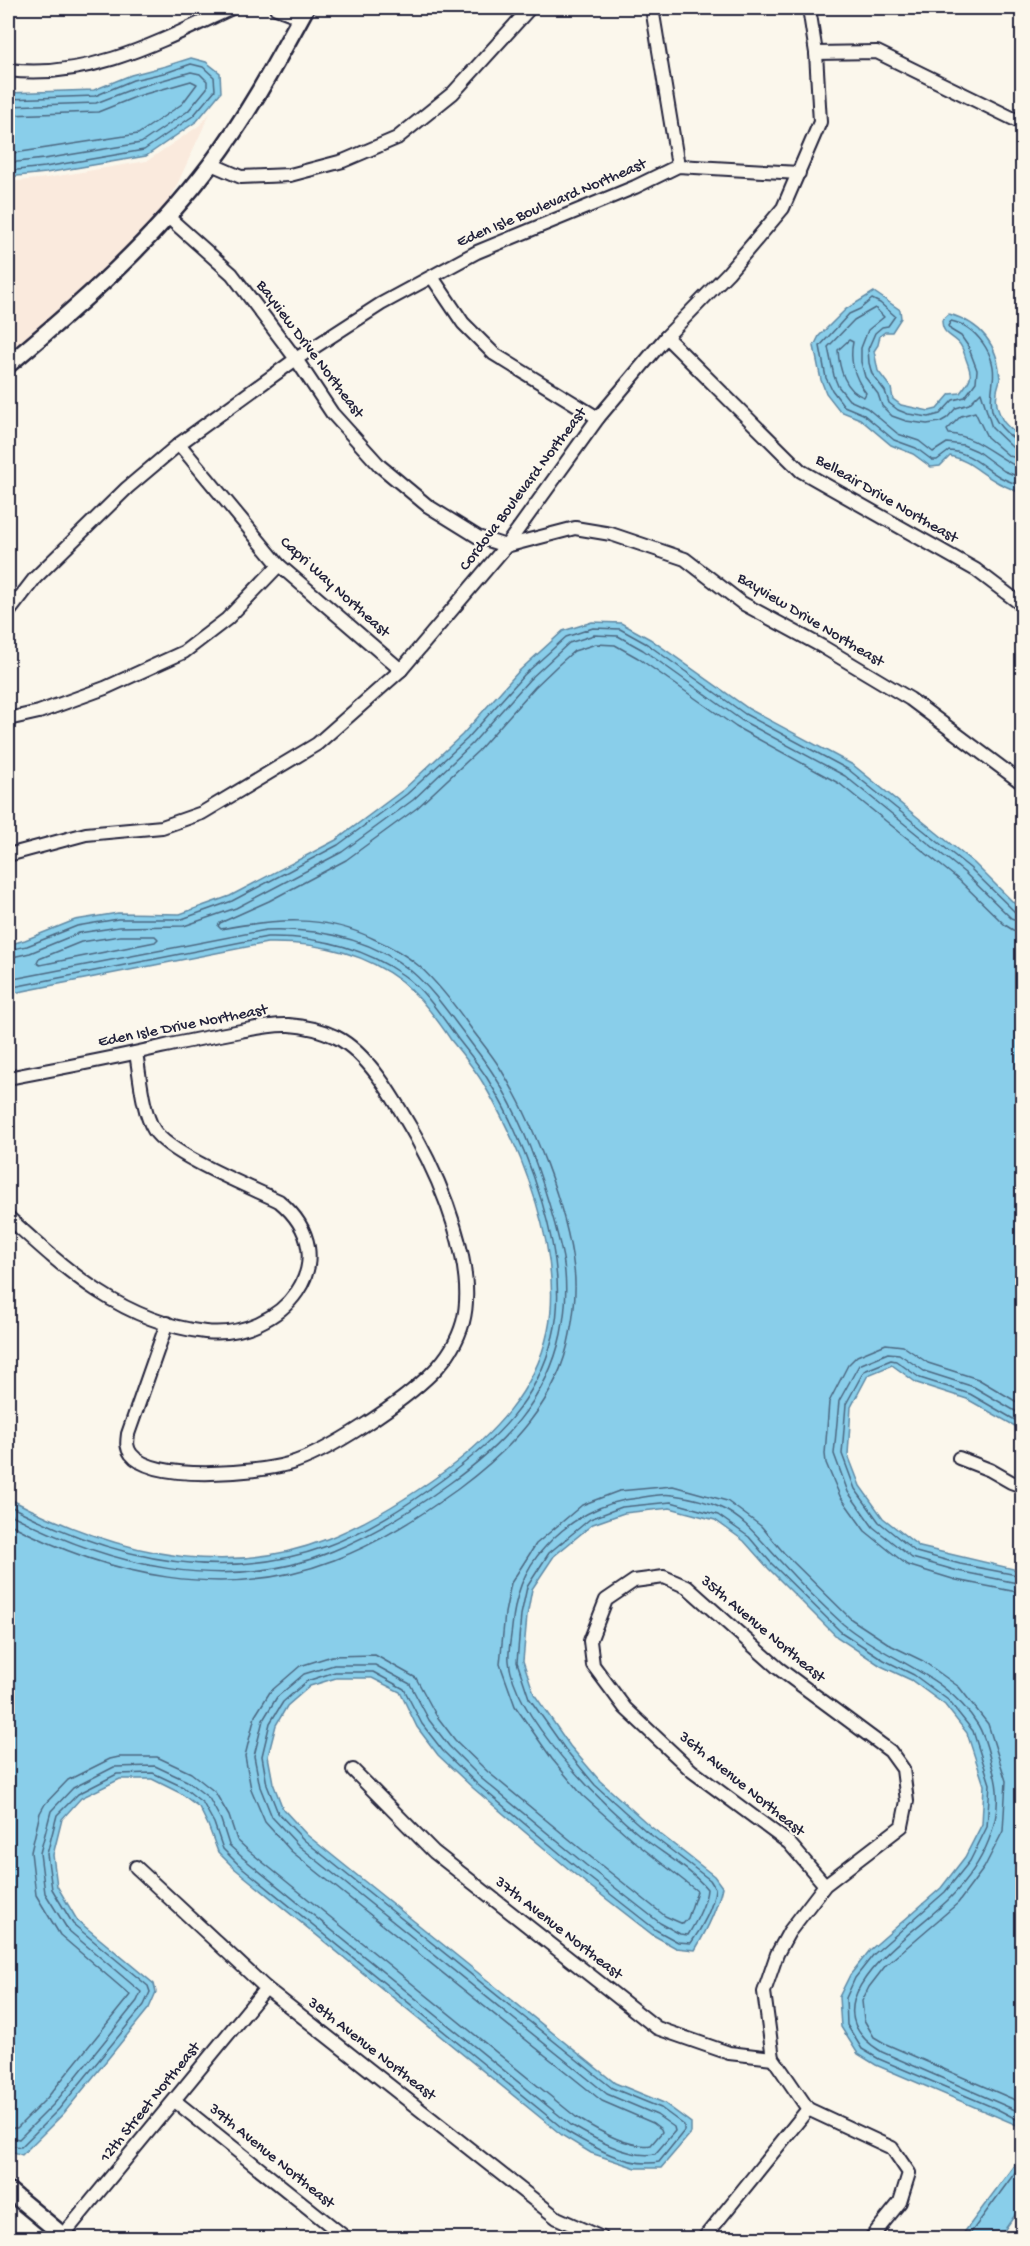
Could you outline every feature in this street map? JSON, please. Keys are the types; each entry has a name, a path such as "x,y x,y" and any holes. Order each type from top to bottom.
{"street":[{"path":"8,70 21,72 66,70 104,63 144,48 232,8"},
{"path":"8,365 90,295 167,216 211,164 259,93 303,12 276,8"},
{"path":"211,164 241,177 290,175 343,161 397,138 453,93 530,8"},
{"path":"652,8 678,166"},
{"name":"Cordova Boulevard Northeast","path":"8,855 86,834 162,827 202,813 317,744 401,670 506,546 598,418 666,337 728,273 783,208 820,122 816,53 809,8"},
{"path":"816,53 877,52 1023,123"},
{"name":"Eden Isle Boulevard Northeast","path":"8,613 35,578 127,488 179,444 296,359 381,304 477,252 635,187 678,166 799,173"},
{"name":"Bayview Drive Northeast","path":"167,216 232,274 296,359 332,413 380,466 428,506 478,537 506,546 575,528 611,534 685,559 742,603 823,647 910,699 1023,783"},
{"path":"432,277 463,323 494,354 598,418"},
{"name":"Belleair Drive Northeast","path":"666,337 801,471 976,570 1023,605"},
{"name":"Capri Way Northeast","path":"179,444 279,565 401,670"},
{"path":"8,719 39,712 94,692 184,652 227,619 279,565"},
{"name":"Eden Isle Drive Northeast","path":"8,1078 271,1026 306,1027 321,1030 339,1038 369,1065 398,1106 435,1177 459,1242 467,1281 467,1302 463,1322 457,1338 434,1372 408,1394 317,1453 290,1464 222,1474 159,1468 143,1463 129,1452 126,1444 167,1323"},
{"path":"8,1217 99,1293 136,1313 167,1323 205,1332 241,1330 275,1315 295,1297 306,1274 308,1244 303,1227 292,1212 279,1201 182,1154 161,1140 148,1119 136,1053"},
{"path":"959,1458 1023,1486"},
{"name":"35th Avenue Northeast","path":"616,1592 634,1581 663,1577 687,1587 778,1668 890,1751 903,1769 908,1801 902,1826 825,1885"},
{"name":"36th Avenue Northeast","path":"616,1592 606,1600 590,1641 593,1665 625,1708 692,1771 789,1843 825,1885"},
{"name":"37th Avenue Northeast","path":"353,1770 434,1852 657,2028 729,2053 773,2058"},
{"name":"38th Avenue Northeast","path":"136,1867 266,1988 557,2218 602,2238"},
{"path":"825,1885 789,1932 777,1953 764,1992 773,2058 808,2109 892,2148 909,2173 900,2202 871,2238"},
{"name":"12th Street Northeast","path":"64,2238 266,1988"},
{"name":"39th Avenue Northeast","path":"175,2100 346,2238"},
{"path":"704,2238 808,2109"},
{"path":"8,2190 64,2238"}],"shaded area":[{"path":"210,113 170,200 107,270 8,357 8,182 147,161 200,125"}],"water":[{"path":"191,58 206,62 220,73 221,92 197,121 146,156 8,177 8,93 94,90 131,75"},
{"path":"874,292 900,310 901,318 892,332 885,332 880,336 874,351 878,371 891,388 893,399 901,405 929,411 937,409 950,394 960,393 969,380 970,370 962,348 943,328 942,320 949,314 970,323 986,337 999,366 1000,378 996,399 999,413 1006,425 1022,438 1022,495 957,458 950,456 940,466 931,467 913,454 891,445 860,419 840,411 826,393 814,346 819,336 846,309"},
{"path":"592,622 621,623 650,639 749,709 853,765 974,863 1022,911 1022,1430 967,1399 917,1383 892,1365 868,1375 851,1407 848,1455 860,1486 883,1518 920,1547 1022,1571 1022,2136 1017,2125 876,2065 858,2054 841,2027 839,1997 850,1975 870,1950 941,1888 965,1857 982,1824 984,1785 967,1733 945,1705 911,1680 881,1666 837,1637 744,1541 715,1520 670,1508 624,1513 593,1524 554,1556 532,1589 523,1661 534,1694 570,1746 600,1781 650,1826 714,1876 722,1887 711,1920 695,1950 676,1948 653,1935 577,1876 473,1788 438,1755 417,1727 400,1692 372,1678 336,1678 310,1686 287,1706 276,1725 268,1756 273,1783 283,1809 307,1835 615,2083 664,2103 691,2123 691,2133 661,2168 636,2168 591,2153 563,2136 234,1868 218,1852 199,1807 180,1793 152,1779 120,1779 81,1798 62,1819 53,1855 57,1886 77,1920 154,1984 156,1992 149,2008 64,2113 22,2155 8,2150 8,1498 84,1532 123,1545 163,1554 204,1558 245,1558 286,1552 327,1539 388,1509 417,1491 480,1443 510,1410 533,1374 548,1331 551,1301 550,1269 545,1236 536,1203 525,1170 498,1109 476,1072 428,1009 408,987 386,971 370,962 337,950 303,944 267,943 8,994 8,945 75,920 118,913 180,914 230,896 336,840 403,790 462,735 519,671 563,631"},
{"path":"1022,2139 1022,2205 999,2238 960,2238 1018,2160"}]}
